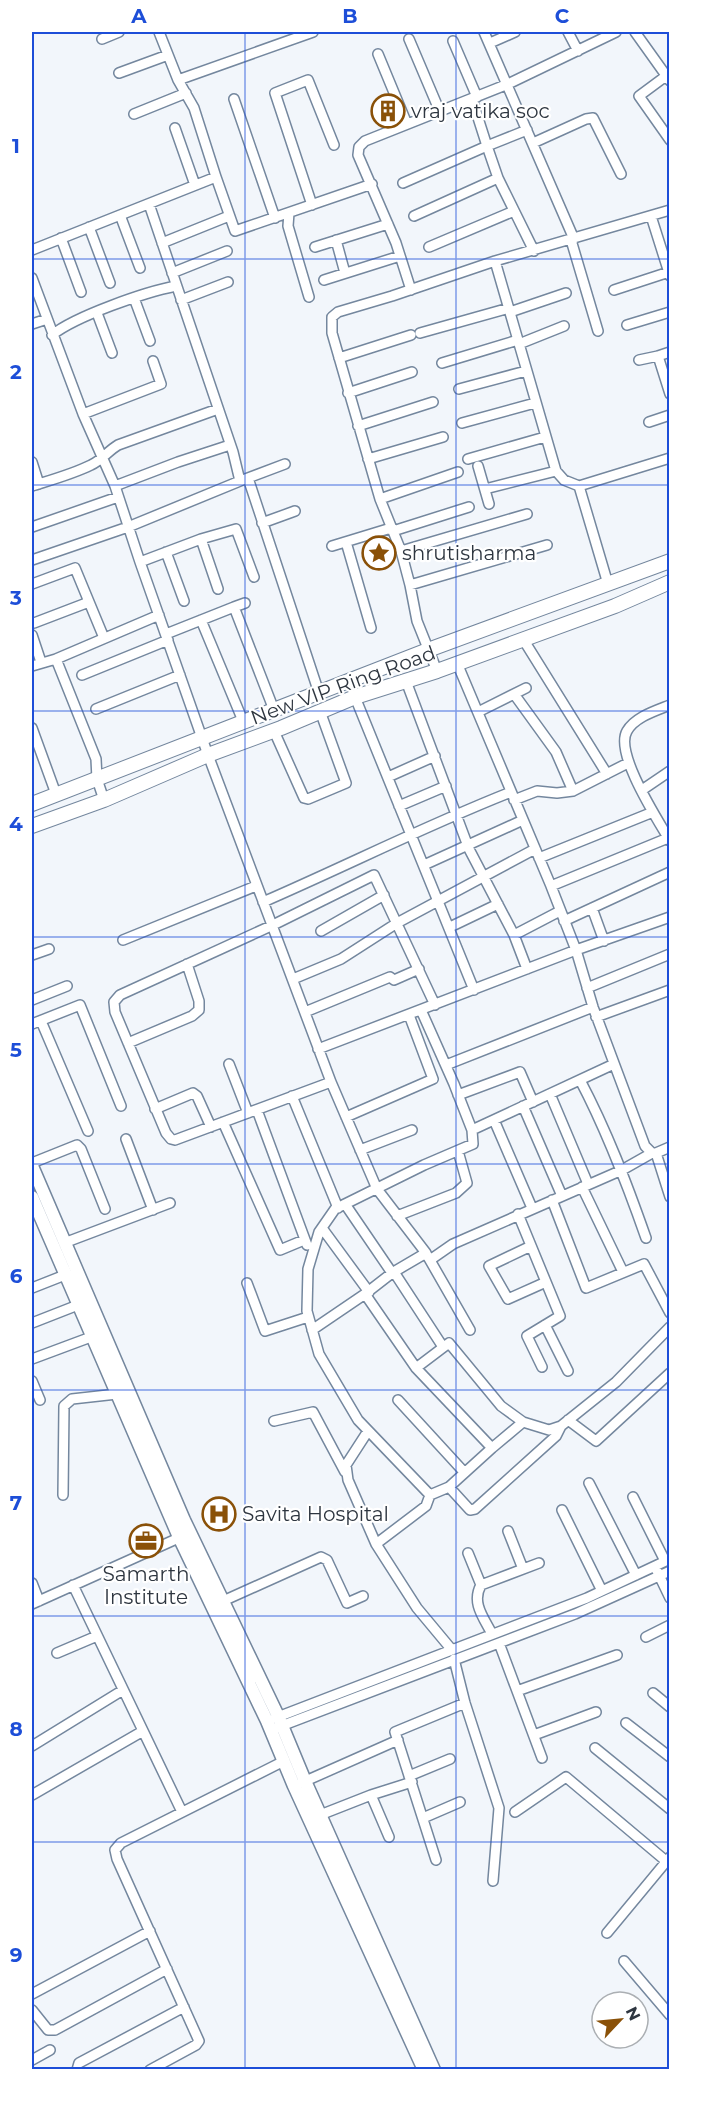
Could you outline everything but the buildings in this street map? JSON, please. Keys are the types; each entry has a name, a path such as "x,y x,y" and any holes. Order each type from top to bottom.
{"main road":[{"name":"New VIP Ring Road","path":"32,804 243,721 669,561"},
{"name":"New VIP Ring Road","path":"32,826 104,800 208,755 274,731 355,697 436,671 615,606 669,582"}],"street":[{"path":"102,39 119,32"},
{"path":"159,32 178,80 194,108 234,231 372,184"},
{"path":"178,80 313,32"},
{"path":"484,32 572,239 598,331"},
{"path":"490,44 514,32"},
{"path":"568,32 578,51"},
{"path":"635,32 668,79 639,96 669,140"},
{"path":"411,290 388,224 358,155 359,147 365,141 507,84 612,33"},
{"path":"409,39 440,112"},
{"path":"453,42 474,98 498,178 534,250"},
{"path":"378,54 407,124"},
{"path":"119,74 168,56"},
{"path":"312,205 275,93 308,80 334,145"},
{"path":"134,114 186,93"},
{"path":"234,99 275,218"},
{"path":"532,143 593,118 621,174"},
{"path":"175,128 195,185"},
{"path":"403,183 527,130"},
{"path":"32,250 216,177"},
{"path":"414,216 498,178"},
{"path":"149,204 230,445 262,523 319,693"},
{"path":"436,671 417,621 401,551 380,499 348,393 332,333 332,317 338,312 495,261 669,210"},
{"path":"429,248 514,211"},
{"path":"289,213 288,226 309,297"},
{"path":"120,215 140,268"},
{"path":"162,243 229,216"},
{"path":"614,290 669,274 651,216"},
{"path":"315,247 388,224"},
{"path":"89,227 110,284"},
{"path":"61,238 81,292"},
{"path":"336,240 345,273"},
{"path":"172,273 227,251"},
{"path":"324,280 400,256"},
{"path":"495,261 556,471 564,480 579,486 669,458"},
{"path":"32,278 83,414 115,486 208,755 331,1082 377,1189 428,1256 470,1330"},
{"path":"181,300 228,282"},
{"path":"52,335 61,328 134,298 176,286"},
{"path":"339,358 416,334 566,293"},
{"path":"134,298 150,341"},
{"path":"627,325 669,312"},
{"path":"97,313 112,353"},
{"path":"32,324 47,318"},
{"path":"442,363 518,342 564,326"},
{"path":"639,360 669,352"},
{"path":"658,356 669,394"},
{"path":"83,414 161,384 153,361"},
{"path":"459,389 526,371"},
{"path":"348,393 412,372"},
{"path":"358,426 433,402"},
{"path":"462,423 535,403"},
{"path":"32,462 35,485 82,469 102,458 108,450 118,445 218,409"},
{"path":"649,422 669,415"},
{"path":"368,459 443,437"},
{"path":"468,459 545,438"},
{"path":"115,486 230,445"},
{"path":"32,560 128,527 244,479 285,465"},
{"path":"478,466 489,504"},
{"path":"485,489 556,471"},
{"path":"380,499 459,472"},
{"path":"579,486 608,584"},
{"path":"32,526 118,497"},
{"path":"332,546 469,507"},
{"path":"262,523 295,511"},
{"path":"401,551 527,514"},
{"path":"140,562 201,539 236,529 254,577"},
{"path":"201,539 218,589"},
{"path":"346,542 371,628"},
{"path":"410,585 547,545"},
{"path":"166,552 184,601"},
{"path":"32,584 75,568 104,638"},
{"path":"34,623 89,602"},
{"path":"82,675 201,620 245,603"},
{"path":"234,607 274,710"},
{"path":"32,666 159,615"},
{"path":"201,620 243,721"},
{"path":"32,635 41,662"},
{"path":"523,639 607,774"},
{"path":"56,658 96,759 97,778 104,800"},
{"path":"457,663 551,886 576,950 592,1007 645,1146 654,1153 667,1182 669,1197"},
{"path":"96,709 180,675"},
{"path":"406,681 468,845 514,935 527,969"},
{"path":"478,712 526,688"},
{"path":"514,694 556,753 573,791"},
{"path":"355,697 474,990"},
{"path":"551,886 669,840 652,812 628,763 624,746 626,733 635,721 669,705"},
{"path":"274,731 304,798 308,799 346,783 320,711"},
{"path":"32,728 56,794"},
{"path":"388,777 435,756"},
{"path":"263,902 456,813 537,791 557,793 573,791 628,763"},
{"path":"642,790 669,771"},
{"path":"399,806 446,786"},
{"path":"293,980 341,959 397,923 439,902 482,876 537,853 652,812"},
{"path":"424,865 522,820"},
{"path":"564,921 669,872"},
{"path":"331,1082 175,1140 166,1133 115,1012 114,1002 116,998 374,875 435,1005"},
{"path":"123,939 256,886"},
{"path":"321,931 384,895"},
{"path":"450,927 498,904"},
{"path":"592,908 604,941"},
{"path":"514,935 560,911"},
{"path":"318,1049 576,950 669,917"},
{"path":"32,955 49,950"},
{"path":"587,988 669,954"},
{"path":"128,1043 192,1016 199,1010 200,1001 187,964"},
{"path":"305,1012 358,989 390,978 394,980 419,969"},
{"path":"32,1000 67,986"},
{"path":"596,1017 669,990"},
{"path":"88,1131 36,1022 80,1005 121,1106"},
{"path":"446,1065 592,1007"},
{"path":"421,1010 472,1130 473,1144 341,1206 322,1228 311,1257 308,1269 308,1317 319,1354 357,1420 430,1495"},
{"path":"346,1117 434,1079 409,1015"},
{"path":"229,1064 252,1111 311,1257"},
{"path":"472,1130 614,1064"},
{"path":"458,1095 520,1072 533,1102"},
{"path":"580,1080 596,1110 622,1170 646,1238"},
{"path":"156,1109 194,1093 211,1127"},
{"path":"549,1094 585,1186 623,1272"},
{"path":"292,1096 341,1206 393,1272 443,1347"},
{"path":"523,1106 562,1196"},
{"path":"494,1120 532,1208"},
{"path":"223,1122 280,1250 304,1239"},
{"path":"360,1150 412,1130"},
{"path":"126,1138 153,1210"},
{"path":"105,1209 81,1149 77,1145 32,1165 185,1535 223,1601 299,1783 424,2070"},
{"path":"312,1330 367,1293 393,1272 669,1147"},
{"path":"397,1216 456,1193 467,1184 458,1151"},
{"path":"32,1197 117,1394 274,1723 284,1761 320,1815 434,2070"},
{"path":"552,1200 586,1288 644,1264 669,1313"},
{"path":"64,1243 170,1203"},
{"path":"518,1214 560,1316 527,1336 542,1366"},
{"path":"322,1228 416,1368 492,1448"},
{"path":"531,1246 489,1266 508,1299 546,1282"},
{"path":"32,1288 65,1275"},
{"path":"246,1283 265,1331 308,1317"},
{"path":"32,1323 78,1305"},
{"path":"545,1325 568,1371"},
{"path":"416,1368 449,1343 501,1406 523,1422 549,1430 564,1423 616,1382 669,1327"},
{"path":"32,1359 91,1336"},
{"path":"564,1423 596,1441 669,1373"},
{"path":"32,1381 40,1400"},
{"path":"63,1495 65,1403 72,1399 117,1394"},
{"path":"398,1400 464,1472"},
{"path":"274,1421 313,1412 345,1473 376,1544 417,1608 453,1654 465,1703 499,1808 493,1881"},
{"path":"376,1544 426,1506 430,1495 449,1487 523,1422"},
{"path":"449,1487 470,1510 475,1509 556,1437 564,1423"},
{"path":"345,1473 349,1458 368,1431"},
{"path":"589,1483 636,1575"},
{"path":"274,1723 453,1654 492,1634 602,1591 667,1560 633,1497"},
{"path":"562,1510 602,1591"},
{"path":"508,1531 523,1569"},
{"path":"32,1583 35,1602 185,1535"},
{"path":"468,1553 481,1585 476,1598 492,1634"},
{"path":"223,1601 321,1557 327,1560 347,1603 363,1596"},
{"path":"481,1585 539,1563"},
{"path":"655,1566 669,1598"},
{"path":"453,1654 499,1644 575,1614 669,1571"},
{"path":"73,1585 182,1812"},
{"path":"646,1637 669,1625"},
{"path":"57,1653 97,1636"},
{"path":"499,1644 542,1758"},
{"path":"517,1691 617,1655"},
{"path":"32,1746 123,1690"},
{"path":"653,1693 669,1707"},
{"path":"436,1860 395,1732 465,1703"},
{"path":"534,1735 596,1712"},
{"path":"626,1722 669,1757"},
{"path":"32,1795 143,1731"},
{"path":"299,1783 398,1740"},
{"path":"595,1748 669,1809"},
{"path":"320,1815 410,1779 450,1759"},
{"path":"150,2070 198,2043 198,2038 117,1859 116,1850 121,1843 284,1761"},
{"path":"515,1812 566,1777 668,1859 607,1933"},
{"path":"371,1795 389,1838"},
{"path":"423,1818 460,1802"},
{"path":"32,1994 150,1931"},
{"path":"624,1961 669,2015"},
{"path":"32,2010 48,2030 55,2030 167,1969"},
{"path":"77,2070 79,2063 184,2007"},
{"path":"32,2060 50,2050"}],"place":[{"name":"vraj vatika soc","path":"388,111"},
{"name":"shrutisharma","path":"379,553"},
{"name":"Savita Hospital","path":"219,1514"},
{"name":"Samarth Institute","path":"146,1541"}]}
